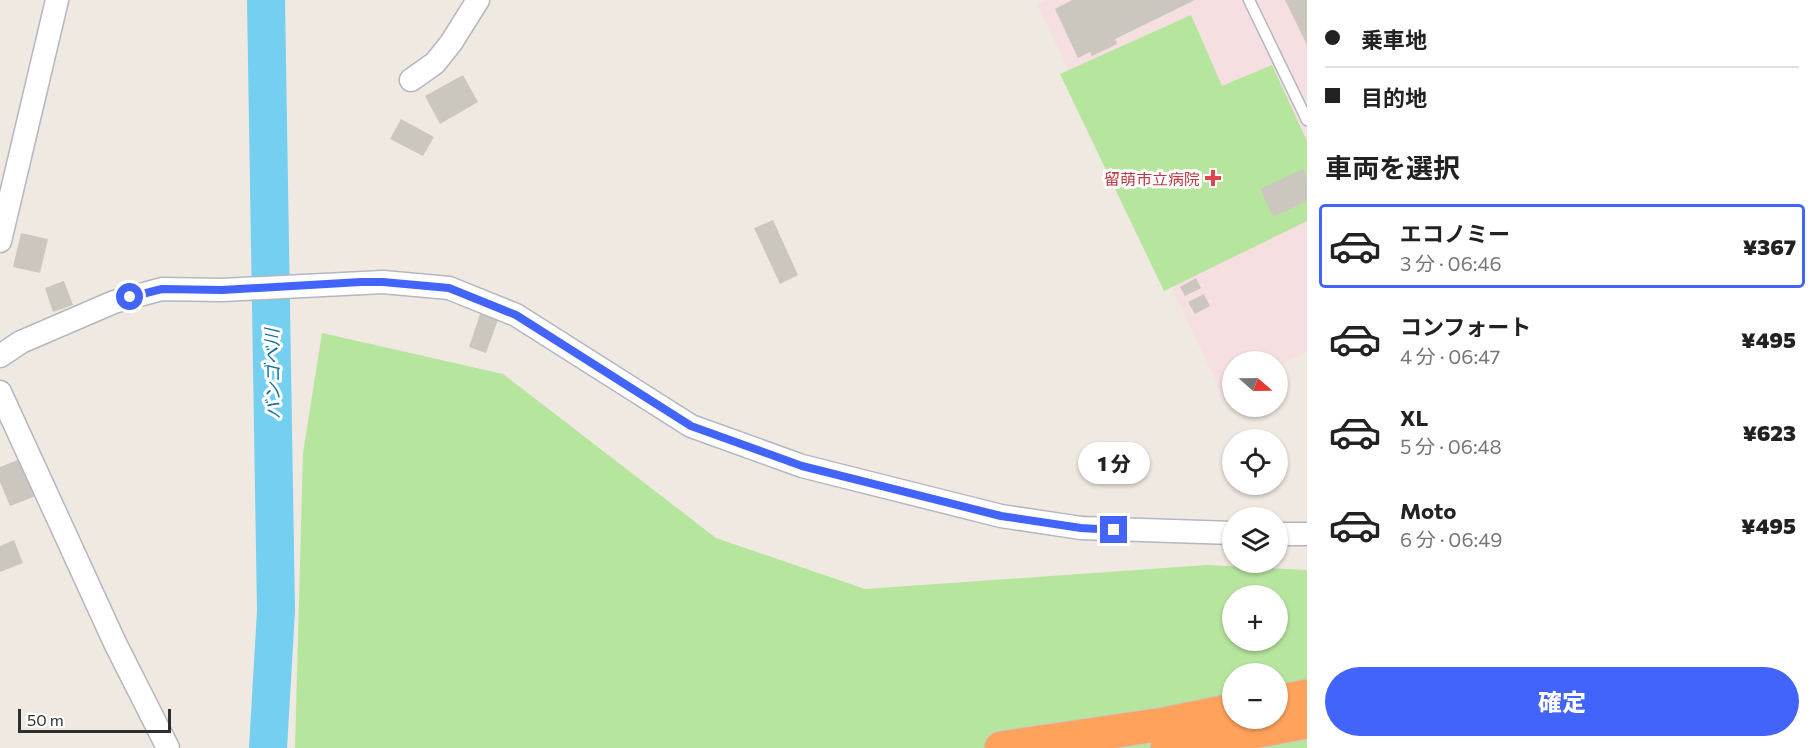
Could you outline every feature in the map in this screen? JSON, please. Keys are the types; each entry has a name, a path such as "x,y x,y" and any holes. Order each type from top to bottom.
{"highway":[{"path":"1288,700 1307,696"},
{"path":"1000,748 1222,713"},
{"path":"1167,748 1307,722"}],"street":[{"path":"0,241 57,0"},
{"path":"411,80 435,63 451,44 478,0"},
{"path":"0,356 21,342 114,302 162,289 222,290 383,282 449,288 516,315 691,426 802,466 1001,516 1081,528 1222,533"},
{"path":"0,392 115,644 168,748"},
{"path":"1288,534 1307,534"}],"lane":[{"path":"1249,0 1307,120"}],"shaded area":[{"name":"留萌市立病院","path":"1045,0 1307,0 1307,352 1288,361 1288,351 1222,351 1222,394 1037,4"}],"green space":[{"path":"1191,15 1222,86 1272,65 1307,141 1307,221 1164,291 1060,74"},
{"path":"322,333 503,374 716,538 865,589 1207,565 1222,566 1222,573 1288,573 1288,569 1307,570 1307,748 295,748 303,453"}],"building":[{"path":"1072,0 1195,0 1115,39 1117,44 1092,56 1090,52 1078,58 1055,9"},
{"path":"1285,0 1307,0 1307,45"},
{"path":"463,75 478,102 440,124 425,96"},
{"path":"401,119 434,137 423,156 390,139"},
{"path":"1303,169 1307,178 1307,201 1273,217 1260,189"},
{"path":"773,220 798,275 780,284 754,228"},
{"path":"21,233 48,239 40,273 13,267"},
{"path":"1196,278 1201,288 1185,296 1180,287"},
{"path":"64,281 73,305 53,312 45,288"},
{"path":"1204,294 1210,306 1195,314 1188,302"},
{"path":"480,314 498,320 486,353 469,347"},
{"path":"20,459 36,496 10,506 0,482 0,467"},
{"path":"14,540 23,563 0,572 0,546"}],"waterway":[{"name":"バンゴベ川","path":"266,0 276,611 268,748"}],"place":[{"name":"留萌市立病院","path":"1213,178"}],"route":[{"path":"130,297 162,289 222,290 361,282 449,288 516,315 691,426 802,466 1001,516 1081,528 1114,530"}]}
